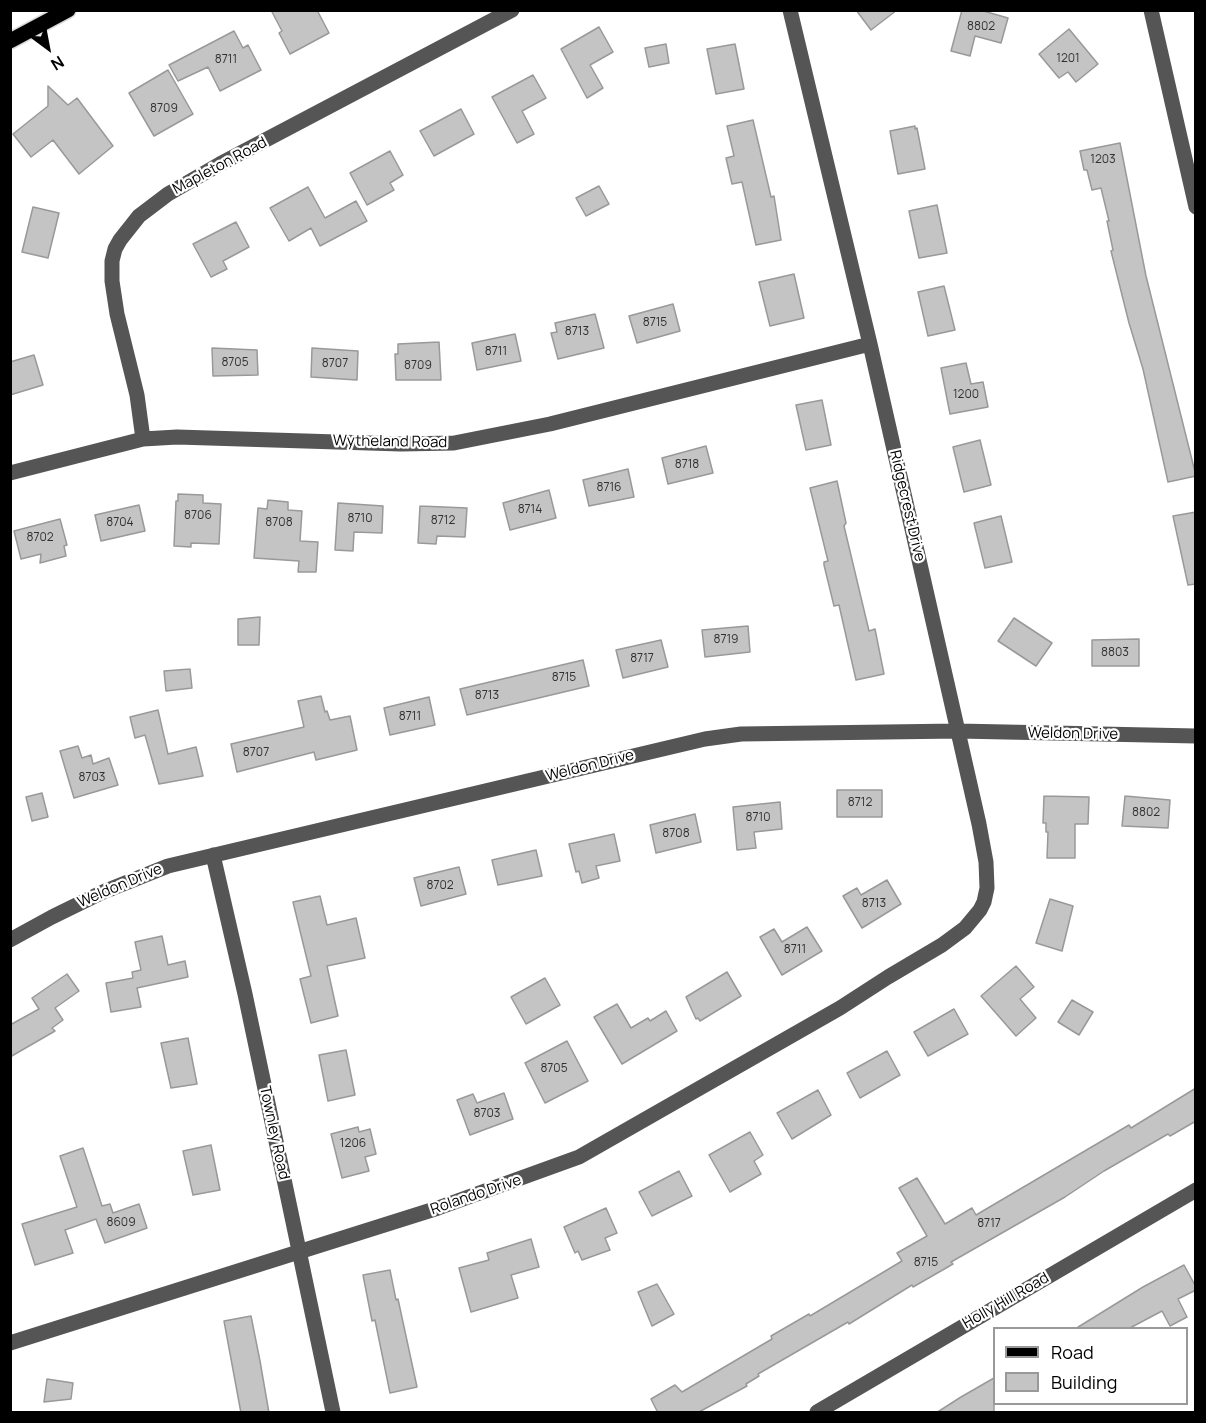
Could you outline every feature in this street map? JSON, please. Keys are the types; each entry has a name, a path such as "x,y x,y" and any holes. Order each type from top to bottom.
{"main road":[{"path":"10,41 69,10"}],"street":[{"name":"Mapleton Road","path":"143,439 137,395 117,314 112,281 112,261 115,249 139,216 168,194 220,164 512,10"},
{"name":"Ridgecrest Drive","path":"790,10 870,344 986,862 987,888 984,902 965,928 942,945 905,966"},
{"path":"1151,10 1196,207"},
{"name":"Wytheland Road","path":"10,473 143,439 177,437 401,444 454,443 550,424 870,344"},
{"name":"Weldon Drive","path":"10,940 52,917 149,872 705,739 741,734 958,731 1196,736"},
{"name":"Townley Road","path":"213,855 245,994 333,1413"},
{"name":"Rolando Drive","path":"10,1343 438,1208 579,1157 790,1038 905,966"},
{"name":"Holly Hill Road","path":"817,1413 1196,1190"}],"building":[{"path":"271,10 317,10 329,33 290,54"},
{"path":"856,10 897,10 871,30"},
{"path":"962,10 980,10 1008,18 1001,43 975,36 970,56 951,51"},
{"path":"599,27 613,52 590,65 603,88 587,98 561,49"},
{"path":"1069,29 1098,64 1076,82 1068,72 1059,78 1039,54"},
{"path":"234,31 243,48 248,45 261,70 220,91 208,67 178,81 169,65"},
{"path":"666,44 669,63 649,67 645,48"},
{"path":"735,44 744,89 716,94 707,49"},
{"path":"168,70 193,114 154,136 129,93"},
{"path":"533,75 546,98 522,111 534,134 517,143 492,97"},
{"path":"48,86 68,105 77,98 113,146 79,174 53,140 31,157 13,134 48,106"},
{"path":"461,109 474,134 434,156 420,131"},
{"path":"753,120 771,197 774,196 781,240 756,245 742,182 732,184 726,158 734,156 727,126"},
{"path":"915,126 925,169 898,174 890,131"},
{"path":"1120,143 1146,276 1196,476 1168,482 1143,369 1111,251 1113,250 1107,221 1109,221 1101,188 1092,190 1080,151"},
{"path":"390,151 403,175 390,183 394,190 367,205 350,173"},
{"path":"599,186 609,204 586,216 576,198"},
{"path":"308,187 325,218 356,201 367,221 320,246 311,228 289,241 270,208"},
{"path":"937,205 947,253 919,258 909,211"},
{"path":"33,207 59,213 48,258 22,252"},
{"path":"236,222 249,247 223,261 227,269 211,277 193,244"},
{"path":"794,274 804,318 770,326 759,282"},
{"path":"944,286 955,330 928,336 918,292"},
{"path":"673,304 680,331 637,343 629,316"},
{"path":"595,314 604,348 558,359 551,333 557,332 555,323"},
{"path":"515,334 521,361 477,370 472,343"},
{"path":"439,342 441,380 396,380 395,354 398,354 398,344"},
{"path":"212,348 257,350 258,375 213,376"},
{"path":"312,348 358,351 357,380 311,377"},
{"path":"34,355 43,385 10,395 10,362"},
{"path":"966,363 971,384 983,382 988,407 950,414 941,368"},
{"path":"822,400 831,445 806,450 796,405"},
{"path":"980,440 991,485 964,492 953,447"},
{"path":"706,446 713,473 668,484 662,458"},
{"path":"628,469 634,497 589,506 583,480"},
{"path":"837,481 846,523 844,526 869,631 875,629 884,674 856,680 839,605 834,606 824,565 824,562 828,561 810,488"},
{"path":"549,490 556,518 510,530 503,503"},
{"path":"178,494 203,495 203,503 221,504 219,544 191,543 191,547 174,546"},
{"path":"268,500 288,502 288,510 302,511 300,541 318,542 316,572 298,572 299,561 254,558 258,508 267,509"},
{"path":"338,503 383,506 382,533 354,532 353,551 335,550"},
{"path":"139,505 145,531 101,541 95,515"},
{"path":"420,506 467,508 465,537 437,536 436,544 418,543"},
{"path":"1196,512 1196,584 1188,585 1173,516"},
{"path":"1001,516 1012,562 985,568 974,523"},
{"path":"60,519 67,545 64,546 66,556 40,563 41,554 21,559 14,531"},
{"path":"260,617 259,645 238,645 238,619"},
{"path":"1014,618 1052,643 1036,666 998,641"},
{"path":"748,626 750,652 705,657 702,630"},
{"path":"1139,639 1139,666 1092,666 1092,640"},
{"path":"661,640 668,667 623,678 616,650"},
{"path":"583,660 589,686 467,715 460,689"},
{"path":"190,669 192,688 166,691 164,671"},
{"path":"321,696 325,712 327,711 330,720 350,716 357,750 316,760 314,752 237,772 231,744 304,727 298,701"},
{"path":"429,697 435,725 390,735 384,708"},
{"path":"158,710 168,754 196,747 203,776 159,784 145,735 135,738 130,717"},
{"path":"78,746 82,758 91,755 93,764 109,758 118,785 74,798 60,751"},
{"path":"837,790 882,790 882,817 837,817"},
{"path":"42,793 48,817 32,821 26,797"},
{"path":"1044,796 1089,797 1088,824 1075,824 1075,858 1047,858 1048,832 1046,832 1046,823 1043,823"},
{"path":"1125,796 1170,800 1168,828 1122,826"},
{"path":"780,802 782,829 754,832 756,848 737,850 733,807"},
{"path":"695,814 701,842 656,853 650,825"},
{"path":"614,834 620,861 596,866 599,878 582,883 579,871 576,872 569,844"},
{"path":"536,850 542,876 498,885 492,860"},
{"path":"459,867 466,894 421,906 414,878"},
{"path":"887,880 901,904 862,928 843,896 857,888 861,895"},
{"path":"320,896 327,925 356,918 365,958 327,966 338,1016 311,1023 300,979 311,976 293,902"},
{"path":"1050,899 1073,906 1062,951 1036,943"},
{"path":"807,927 822,951 782,975 760,937 774,929 782,942"},
{"path":"162,936 168,965 185,961 188,977 137,988 141,1007 111,1012 106,983 133,978 132,972 141,970 135,942"},
{"path":"1016,966 1034,987 1020,999 1036,1018 1016,1036 981,996"},
{"path":"727,972 741,996 700,1021 696,1019 686,997"},
{"path":"67,974 79,991 55,1008 63,1020 52,1028 55,1031 10,1057 10,1025 39,1009 32,998"},
{"path":"545,978 560,1005 526,1024 511,997"},
{"path":"1072,1000 1093,1012 1079,1035 1058,1022"},
{"path":"617,1004 631,1028 648,1018 650,1021 666,1011 677,1031 622,1064 594,1017"},
{"path":"954,1009 968,1034 928,1056 914,1032"},
{"path":"188,1038 197,1084 171,1088 161,1043"},
{"path":"567,1041 588,1081 545,1103 525,1063"},
{"path":"346,1050 355,1095 328,1101 319,1055"},
{"path":"887,1051 900,1075 860,1098 847,1073"},
{"path":"1196,1088 1196,1121 1170,1136 1168,1134 1104,1171 1065,1197 951,1262 953,1264 913,1287 912,1285 849,1324 848,1322 758,1374 759,1376 746,1384 747,1386 697,1413 658,1413 651,1399 675,1385 682,1392 772,1339 771,1336 809,1314 810,1316 902,1261 897,1253 927,1236 899,1188 917,1178 945,1224 972,1208 976,1215 1129,1125 1131,1128"},
{"path":"818,1090 831,1115 792,1139 777,1113"},
{"path":"504,1093 513,1119 470,1135 457,1100 473,1094 477,1103"},
{"path":"358,1127 359,1132 370,1129 376,1154 365,1157 369,1171 342,1178 331,1134"},
{"path":"750,1132 763,1155 754,1161 761,1174 730,1192 709,1155"},
{"path":"211,1145 220,1190 193,1195 183,1151"},
{"path":"83,1148 102,1206 110,1204 113,1213 139,1204 147,1228 105,1243 96,1219 65,1230 73,1253 35,1265 22,1224 77,1207 60,1156"},
{"path":"679,1171 692,1196 652,1216 639,1192"},
{"path":"606,1208 617,1233 605,1238 610,1250 582,1260 578,1251 575,1253 564,1227"},
{"path":"531,1239 539,1267 511,1275 518,1298 471,1312 459,1268 489,1260 487,1253"},
{"path":"1184,1265 1196,1287 1196,1290 1178,1299 1187,1317 1170,1326 1162,1311 1132,1327 1078,1327"},
{"path":"390,1270 417,1387 390,1393 363,1275"},
{"path":"657,1284 674,1314 652,1326 638,1292"},
{"path":"251,1316 269,1413 241,1413 224,1321"},
{"path":"47,1379 73,1383 71,1399 44,1402"},
{"path":"993,1379 994,1413 936,1413"}]}
